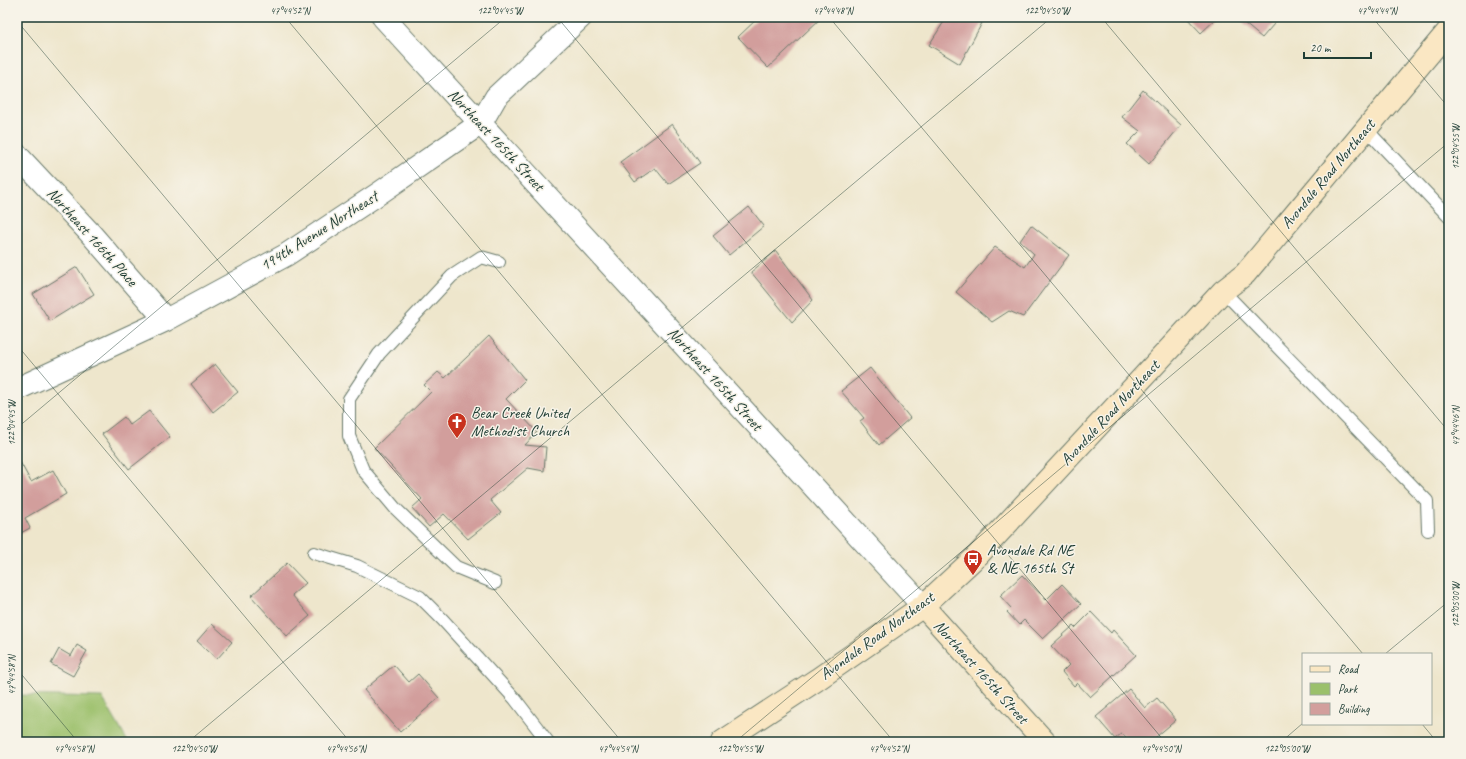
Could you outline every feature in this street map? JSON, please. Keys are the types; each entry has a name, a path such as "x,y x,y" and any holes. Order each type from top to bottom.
{"main road":[{"name":"Avondale Road Northeast","path":"722,742 818,679 923,606 978,556 1223,292 1244,274 1449,30"},
{"name":"Northeast 165th Street","path":"923,606 1045,742"}],"street":[{"name":"Northeast 165th Street","path":"383,17 923,606"},
{"name":"194th Avenue Northeast","path":"17,389 166,320 286,255 481,123 496,97 581,17"},
{"name":"Northeast 166th Place","path":"17,155 90,233 166,320"}],"lane":[{"path":"1366,129 1449,217"},
{"path":"494,583 456,567 395,508 363,470 349,436 349,399 379,354 452,276 481,257 499,262"},
{"path":"1223,292 1426,501 1428,530"},
{"path":"314,553 357,566 420,596 514,700 548,742"}],"green space":[{"path":"17,695 102,697 128,742 17,742"}],"building":[{"path":"759,17 818,17 820,19 768,68 738,37"},
{"path":"947,17 972,17 982,23 960,64 929,45"},
{"path":"1186,17 1218,17 1201,33"},
{"path":"1237,17 1280,17 1262,38"},
{"path":"1143,90 1181,125 1149,164 1127,144 1140,131 1122,117"},
{"path":"672,124 700,163 668,184 655,168 635,182 620,162"},
{"path":"749,207 764,226 729,255 713,236"},
{"path":"1031,225 1069,255 1023,317 1009,311 992,322 956,292 995,247 1025,267 1034,254 1020,241"},
{"path":"776,251 813,300 792,322 751,272"},
{"path":"77,267 94,294 50,321 33,294"},
{"name":"Bear Creek United Methodist Church","path":"489,336 525,380 506,399 537,432 525,445 546,447 544,471 528,468 490,500 501,513 468,539 444,514 429,527 412,508 422,499 374,448 431,392 424,385 438,372 445,378"},
{"path":"215,364 238,392 213,412 191,384"},
{"path":"870,368 910,418 879,445 860,421 864,418 841,391"},
{"path":"149,411 170,437 129,469 102,434 124,417 130,425"},
{"path":"19,460 31,482 53,470 66,494 25,518 30,528 17,535 17,461"},
{"path":"287,563 306,583 292,595 310,616 287,636 251,596"},
{"path":"1022,575 1046,600 1062,584 1081,604 1043,639 1024,620 1019,625 1007,612 1011,608 1000,596"},
{"path":"1091,612 1111,633 1113,630 1136,655 1090,697 1077,683 1074,686 1062,672 1069,665 1051,646 1073,626 1075,628"},
{"path":"212,624 232,642 217,659 197,641"},
{"path":"77,645 87,651 73,676 51,664 59,649 71,656"},
{"path":"394,665 409,682 418,674 439,698 400,732 364,690"},
{"path":"1129,689 1145,708 1157,698 1176,720 1150,742 1129,742 1122,733 1115,739 1096,717"}],"place":[{"name":"Bear Creek United Methodist Church","path":"457,439"},
{"name":"Avondale Rd NE & NE 165th St","path":"973,576"}]}
